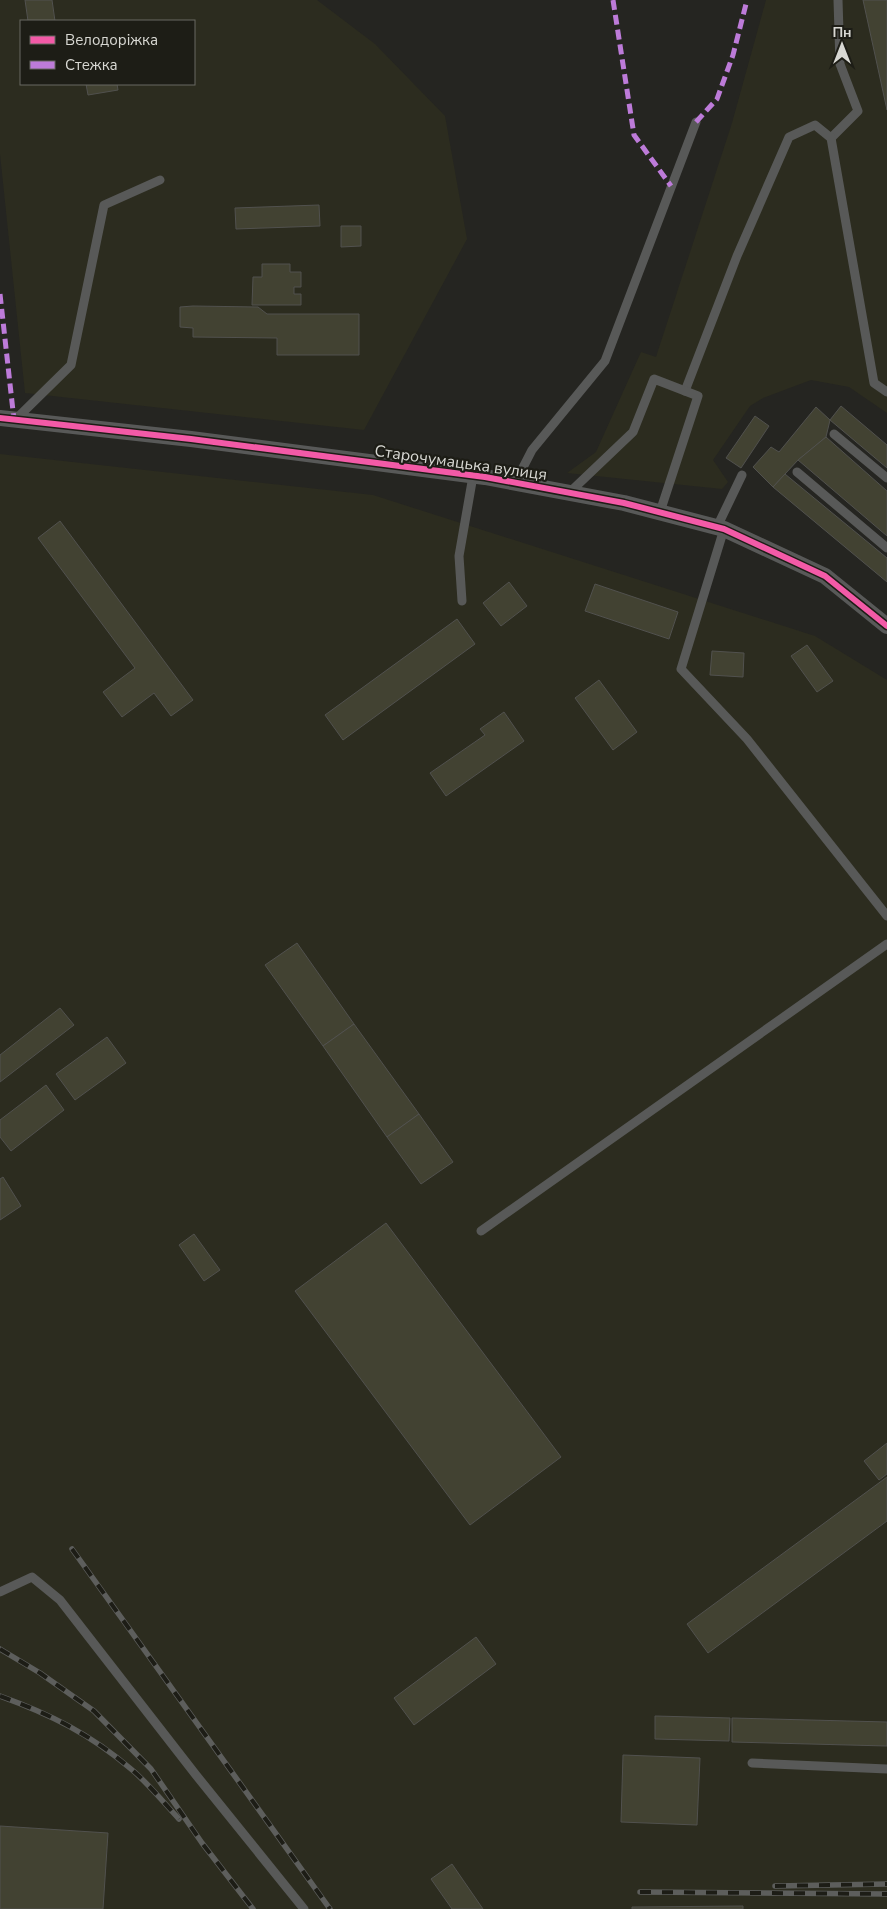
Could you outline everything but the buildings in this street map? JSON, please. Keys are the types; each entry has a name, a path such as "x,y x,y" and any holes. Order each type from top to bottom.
{"street":[{"name":"Старочумацька вулиця","path":"7,419 191,439 473,476 624,502 720,528 825,576 887,626"}],"lane":[{"path":"831,138 858,111 840,64 838,0"},
{"path":"515,483 532,450 605,361 696,122"},
{"path":"685,392 736,256 789,137 815,125 831,138 874,383 887,392"},
{"path":"7,419 71,365 104,205 160,180"},
{"path":"568,492 632,432 654,379 698,396 660,512"},
{"path":"834,434 887,478"},
{"path":"797,472 887,548"},
{"path":"742,475 720,528 681,669 747,739 887,916"},
{"path":"462,601 459,556 473,476"},
{"path":"481,1231 887,944"},
{"path":"0,1592 32,1577 60,1600 196,1775 304,1909"},
{"path":"752,1763 887,1770"}],"shaded area":[{"path":"0,0 317,0 375,44 445,116 467,239 364,430 25,393 0,154"},
{"path":"766,0 887,0 887,413 849,387 811,380 763,398 750,406 713,460 728,482 722,489 567,473 596,452 641,352 656,357 732,123"},
{"path":"0,454 373,495 815,636 887,680 887,1909 0,1909"}],"railway":[{"path":"72,1549 330,1909"},
{"path":"0,1649 40,1673 94,1711 151,1769 202,1843 253,1909"},
{"path":"0,1696 53,1718 100,1745 137,1774 179,1819"},
{"path":"775,1886 887,1884"},
{"path":"640,1892 887,1894"}],"marked path":[{"path":"613,0 634,135 671,186"},
{"path":"696,122 717,99 733,55 747,0"},
{"path":"0,294 14,420"}],"cycle path":[{"path":"0,418 191,439 485,477 624,503 724,529 825,576 887,626"}]}
